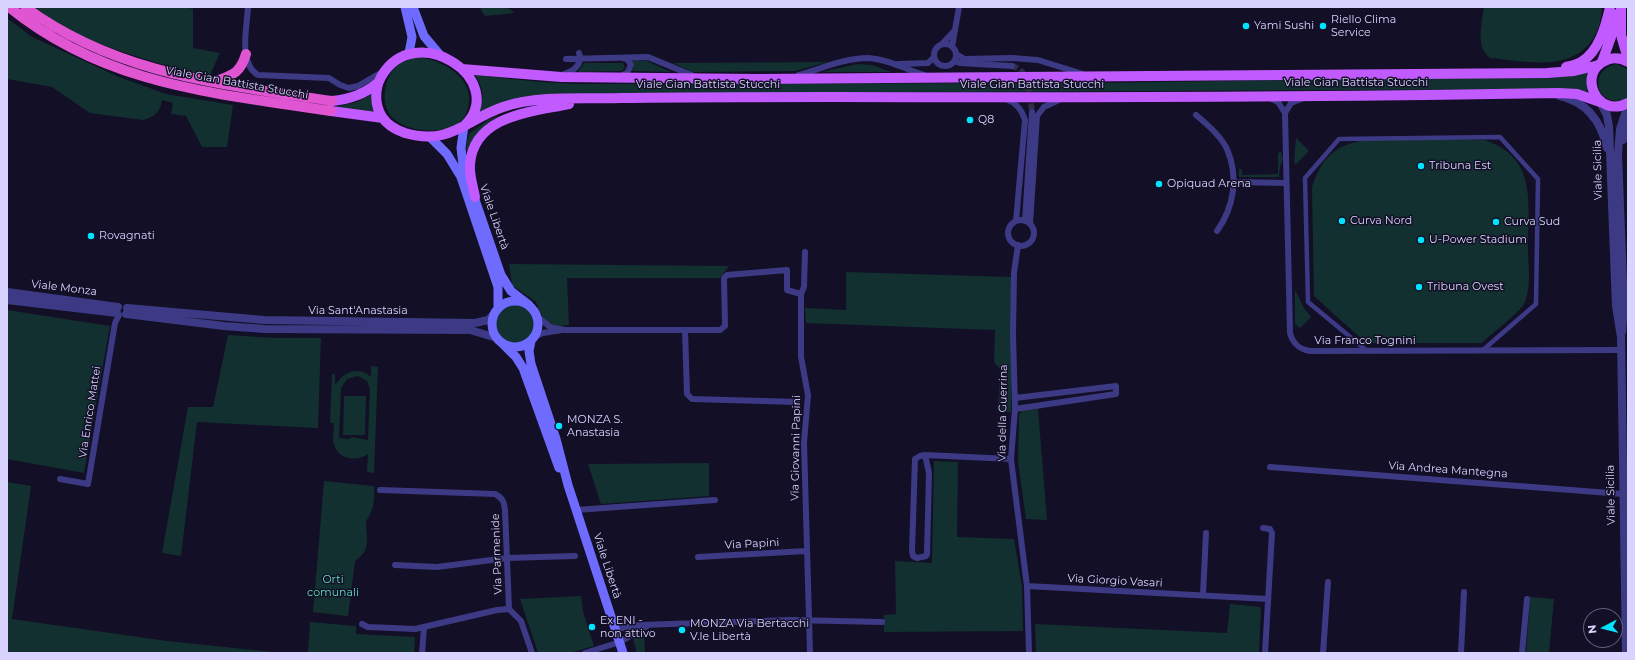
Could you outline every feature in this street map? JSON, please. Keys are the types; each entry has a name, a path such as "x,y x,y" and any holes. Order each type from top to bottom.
{"highway":[{"name":"Viale Gian Battista Stucchi","path":"9,7 65,44 90,57 138,76 179,87 331,111"},
{"name":"Viale Gian Battista Stucchi","path":"25,7 45,21 100,50 179,76 332,101"},
{"path":"212,82 233,75 243,65 246,54"}],"main road":[{"path":"405,7 412,37 409,53"},
{"path":"413,7 424,36 440,55"},
{"path":"1601,102 1594,93 1591,83 1594,72 1609,44 1612,32 1611,7"},
{"path":"1547,73 1581,62 1587,58 1599,42 1611,7"},
{"path":"1622,7 1628,30"},
{"path":"1622,7 1621,35 1628,61"},
{"name":"Viale Gian Battista Stucchi","path":"332,101 360,95 378,83 393,63 409,53 424,52 440,55 462,69 473,83 477,101 474,115 464,126"},
{"name":"Viale Gian Battista Stucchi","path":"462,69 554,76 616,78 932,78 1547,73 1574,71 1616,58 1628,61"},
{"name":"Viale Gian Battista Stucchi","path":"378,83 376,101 383,118 395,129 414,135 430,137 446,135 494,110 521,102 597,98 1069,97 1546,93 1577,94 1617,106 1628,104"},
{"path":"475,197 470,172 471,157 477,141 490,127 500,120 597,98"},
{"name":"Viale Gian Battista Stucchi","path":"331,111 383,118"},
{"name":"Viale Libertà","path":"464,126 462,156 501,275 511,291 529,305"},
{"name":"Viale Libertà","path":"430,137 447,154 461,176 498,287 496,312"},
{"path":"512,301 521,301 529,305 537,316 538,327 532,339 524,345 517,347 508,346 499,340 492,327 496,312 504,303 512,301"},
{"name":"Viale Libertà","path":"532,339 530,359 556,439 568,486 623,653"},
{"name":"Viale Libertà","path":"499,340 516,357 523,368 554,457 568,486"}],"street":[{"path":"248,7 246,54 253,72 258,75 329,78 340,85 349,88 358,86 387,69"},
{"path":"959,7 952,47 955,58 960,63 1012,66"},
{"path":"955,30 935,50 934,57 938,64 944,66 955,58 1012,58 1038,60 1090,76"},
{"path":"942,44 952,47"},
{"path":"595,53 603,58"},
{"path":"554,76 576,69 580,56"},
{"path":"566,59 580,56 603,58 648,57 699,78"},
{"path":"616,78 623,76 631,65 628,60 622,57"},
{"path":"896,64 928,62 934,57"},
{"path":"786,79 858,59 870,58 896,64 932,78"},
{"path":"1546,93 1568,98 1584,106 1590,111 1603,136 1614,175"},
{"path":"1264,95 1278,102 1285,113 1291,103 1307,95"},
{"path":"999,97 1017,106 1023,112 1025,120 1016,221 1010,228 1009,236 1011,240 1018,245 1027,244 1032,238 1033,230 1028,222 1032,112"},
{"path":"1028,222 1037,116 1040,110 1051,103 1069,97"},
{"name":"Viale Sicilia","path":"1601,102 1608,122 1614,175 1616,306 1624,337 1621,350 1623,494 1626,506 1626,653"},
{"name":"Viale Sicilia","path":"1614,175 1620,129 1628,104"},
{"name":"Via Franco Tognini","path":"1285,113 1292,340 1299,347 1310,351 1621,350"},
{"path":"1196,115 1216,134 1227,149 1234,182 1229,211 1217,231"},
{"path":"1614,175 1628,124"},
{"path":"1366,350 1308,302 1305,178 1339,139 1500,137 1538,179 1536,304 1483,350"},
{"path":"1234,182 1286,183"},
{"path":"1016,221 1028,222"},
{"name":"Via della Guerrina","path":"1018,245 1014,273 1013,326 1015,409 1011,459 1027,586 1029,653"},
{"name":"Via Giovanni Papini","path":"805,252 804,287 801,294 801,357 808,395 804,443 810,653"},
{"path":"532,339 546,332 565,330 720,330 725,326 724,278 727,274 787,270 787,290 801,294"},
{"name":"Viale Monza","path":"7,292 224,326"},
{"name":"Viale Monza","path":"7,300 121,311 221,317"},
{"name":"Via Enrico Mattei","path":"60,479 88,484 115,323 121,311"},
{"name":"Via Sant'Anastasia","path":"221,317 324,322 475,323 488,320 496,312"},
{"path":"537,316 550,327 565,330"},
{"name":"Via Sant'Anastasia","path":"224,326 265,329 470,330 499,340"},
{"path":"685,330 686,385 687,394 692,399 798,402"},
{"path":"1015,398 1116,386 1116,394 1015,409"},
{"path":"925,455 929,473 927,554 926,556 917,558 913,556 912,551 915,459 925,455 1011,459"},
{"name":"Via Andrea Mantegna","path":"1270,467 1623,494"},
{"name":"Via Parmenide","path":"380,490 495,494 500,496 504,501 505,510 509,610 521,621 532,653"},
{"path":"576,510 715,500"},
{"path":"1263,528 1270,529 1272,532 1265,653"},
{"path":"1203,595 1206,533"},
{"name":"Via Papini","path":"698,557 806,551"},
{"path":"395,566 437,567 507,558 575,556"},
{"path":"1323,653 1328,582"},
{"name":"Via Giorgio Vasari","path":"1027,586 1268,599"},
{"path":"1461,653 1464,592"},
{"path":"1522,653 1527,599"},
{"path":"362,624 368,627 414,629 424,628 497,610 509,610"},
{"path":"616,630 634,626 649,625 792,620 882,622"},
{"path":"585,653 620,642 649,625"},
{"path":"422,653 424,628"},
{"path":"609,645 612,653"}],"green space":[{"path":"34,7 189,8 193,9 193,48 220,53 210,75 187,72 90,40 60,25"},
{"path":"481,7 506,7 515,13 485,16 481,10"},
{"path":"1484,7 1602,7 1601,19 1597,31 1593,39 1583,50 1572,57 1560,61 1532,62 1490,58 1485,53 1482,48 1481,41 1481,27"},
{"path":"7,18 32,37 119,77 166,94 233,105 227,147 202,147 186,116 171,114 173,103 162,100 158,111 151,117 143,120 90,113 52,87 7,79"},
{"path":"417,57 426,58 444,65 460,76 465,84 469,92 469,102 463,119 457,124 438,130 418,129 399,123 389,112 386,106 385,91 389,77 399,64"},
{"path":"632,60 647,61 671,72 632,71 634,67"},
{"path":"828,62 795,71 693,72 673,63"},
{"path":"584,63 623,63 625,68 621,71 578,72"},
{"path":"857,64 872,65 891,72 822,72"},
{"path":"1616,64 1628,69 1628,98 1618,101 1609,100 1603,95 1599,89 1598,82 1601,74 1606,68"},
{"path":"1589,72 1587,92 1537,89 579,94 479,113 482,102 482,89 475,75 540,82 579,84 1094,83 1543,76"},
{"path":"372,94 375,113 335,107 357,102"},
{"path":"500,115 484,126 468,151 466,148 469,134 488,120"},
{"path":"1296,138 1309,151 1296,164 1294,163"},
{"name":"U-Power Stadium","path":"1366,140 1484,140 1501,148 1514,158 1522,170 1526,184 1529,215 1528,291 1524,304 1521,308 1482,343 1366,343 1314,296 1312,187 1320,168 1331,154 1346,145"},
{"path":"1281,152 1283,159 1280,166 1279,177 1239,177 1239,169 1242,169 1242,175 1278,174 1278,153"},
{"path":"509,264 729,266 720,278 567,278 569,325 558,326 549,323 542,316 536,302 512,285"},
{"path":"846,272 1011,277 1011,412 998,411 1000,369 994,362 995,330 806,323 805,308 846,310"},
{"path":"1295,290 1304,308 1311,317 1300,328 1295,324"},
{"path":"515,305 528,311 534,324 528,337 515,343 502,337 496,324 502,311"},
{"path":"7,310 110,326 84,473 7,459"},
{"path":"228,335 274,338 321,338 318,428 197,422 181,556 162,553 188,407 213,407"},
{"path":"371,366 378,367 374,473 367,472 368,454 364,457 354,459 344,457 336,450 333,440 334,423 330,423 332,374 335,374 335,384 347,373 357,371 371,377","holes":["358,376 367,381 370,389 368,440 351,437 350,439 339,438 341,388 347,379"]},
{"path":"344,396 366,396 365,435 343,435"},
{"path":"1038,409 1047,520 1026,519 1018,462 1019,414 1022,411"},
{"path":"934,461 958,462 957,537 1014,539 1022,587 1023,631 884,632 884,615 896,614 895,561 932,563"},
{"path":"709,463 709,496 601,504 588,464"},
{"name":"Orti comunali","path":"324,481 374,486 371,513 366,521 367,544 364,553 355,561 348,616 313,612"},
{"path":"7,482 31,486 12,619 167,641 282,653 7,653"},
{"path":"581,596 583,612 594,646 570,653 538,653 520,599"},
{"path":"1530,597 1554,599 1549,653 1526,653"},
{"path":"1230,604 1261,607 1259,653 1036,653 1035,624 1227,633"},
{"path":"310,622 356,626 356,634 415,637 414,653 308,653"},
{"path":"644,632 645,653 637,653 633,639"}],"tunnel":[{"path":"1012,66 1018,68 1026,78 1030,92 1032,112"}],"place":[{"name":"Yami Sushi","path":"1246,26"},
{"name":"Riello Clima Service","path":"1323,26"},
{"name":"Q8","path":"970,120"},
{"name":"Tribuna Est","path":"1421,166"},
{"name":"Opiquad Arena","path":"1159,184"},
{"name":"Curva Nord","path":"1342,221"},
{"name":"Curva Sud","path":"1496,222"},
{"name":"Rovagnati","path":"91,236"},
{"name":"U-Power Stadium","path":"1421,240"},
{"name":"Tribuna Ovest","path":"1419,287"},
{"name":"MONZA S. Anastasia","path":"559,426"},
{"name":"Ex ENI - non attivo","path":"592,627"},
{"name":"MONZA Via Bertacchi V.le Libertà","path":"682,630"}]}
